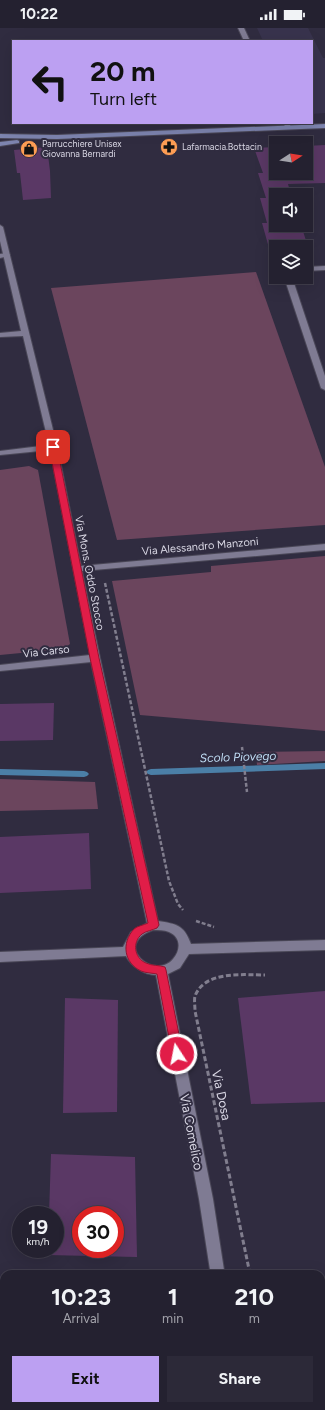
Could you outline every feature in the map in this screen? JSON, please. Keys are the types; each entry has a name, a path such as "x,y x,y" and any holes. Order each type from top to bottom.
{"street":[{"path":"241,28 247,40"},
{"path":"0,136 57,137 287,125 325,126"},
{"path":"1,144 57,137"},
{"name":"Via Mons. Oddo Stocco","path":"0,227 4,256 26,332 53,447 95,658 153,925"},
{"path":"313,269 325,268"},
{"path":"290,284 325,388"},
{"path":"0,335 26,332"},
{"path":"0,453 53,447"},
{"name":"Via Alessandro Manzoni","path":"78,569 325,547"},
{"name":"Via Carso","path":"0,668 95,658"},
{"path":"153,925 162,925 176,930 182,936 186,948 184,956 178,963 171,968 161,970 144,968 138,963 130,951 130,944 138,931 153,925"},
{"path":"186,948 325,945"},
{"path":"0,957 130,951"},
{"name":"Via Comelico","path":"161,970 204,1192 217,1270"}],"path":[{"path":"105,581 169,881 178,904 186,914"},
{"path":"242,747 247,792"},
{"path":"191,918 197,922 216,927"},
{"name":"Via Dosa","path":"249,1270 195,1011 195,996 202,984 212,978 265,975"}],"shaded area":[{"path":"257,28 308,28 323,58 325,58 325,113 313,114 313,40 263,40"},
{"path":"256,272 325,467 325,525 117,540 51,288"},
{"path":"29,466 38,470 70,644 63,649 0,655 0,470"},
{"path":"325,556 325,731 140,715 112,581 211,572 211,566"},
{"path":"325,751 325,761 257,765 256,752"},
{"path":"0,779 95,782 98,809 0,811"}],"building":[{"path":"325,145 325,183 288,184 289,188 269,188 269,232 303,232 306,240 269,240 269,248 262,223 267,223 260,198 266,198 258,173 263,173 254,148 269,147 269,180 313,180 313,146"},
{"path":"47,147 51,198 23,200 20,173 17,173 14,150"},
{"path":"54,703 53,740 0,741 0,704"},
{"path":"89,833 91,889 0,893 0,837"},
{"path":"325,991 325,1102 251,1104 238,998"},
{"path":"65,998 118,1000 117,1112 63,1113"},
{"path":"51,1154 135,1157 137,1257 124,1257 124,1206 72,1206 72,1256 64,1255 64,1206 49,1206"}],"waterway":[{"name":"Scolo Piovego","path":"151,772 325,766"},
{"name":"Scolo Piovego","path":"0,772 84,774"}],"place":[{"name":"Lafarmacia.Bottacin","path":"169,147"},
{"name":"Parrucchiere Unisex Giovanna Bernardi","path":"29,149"}],"route":[{"path":"53,447 95,658 153,925 138,931 130,944 130,951 133,958 144,968 161,970 177,1054"}]}
